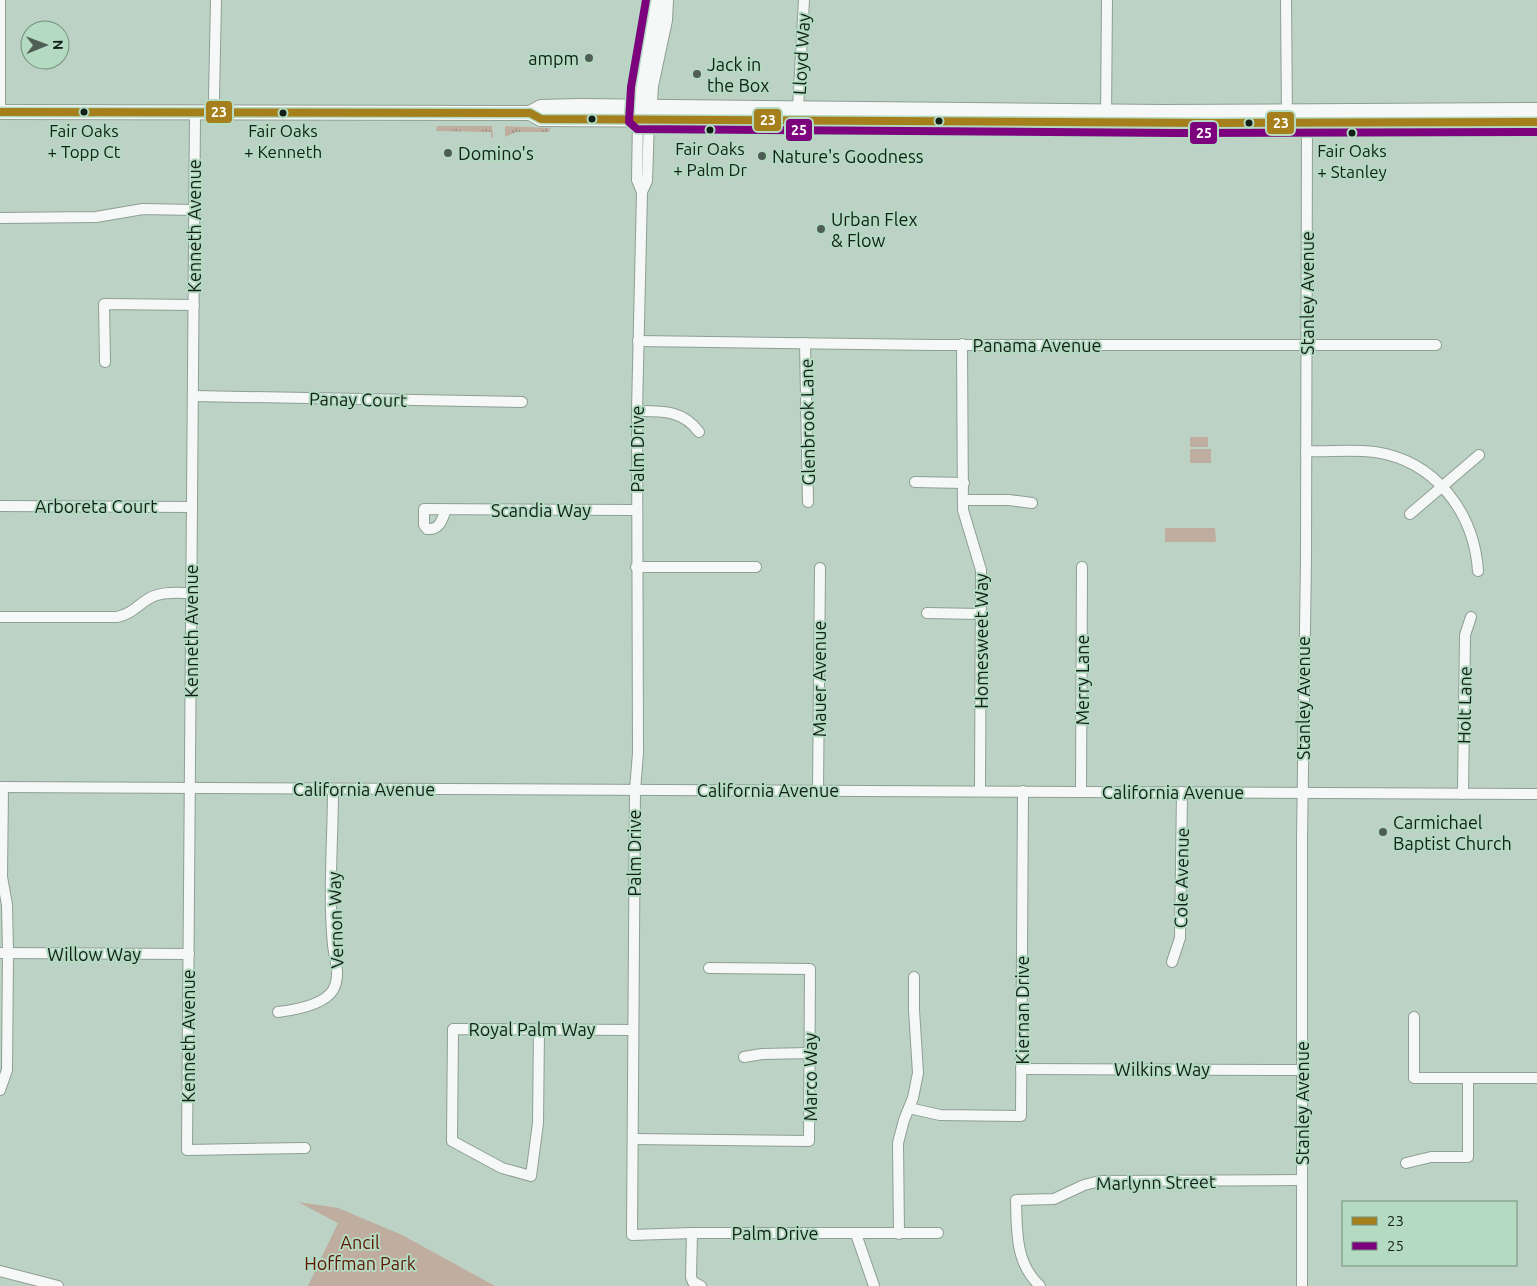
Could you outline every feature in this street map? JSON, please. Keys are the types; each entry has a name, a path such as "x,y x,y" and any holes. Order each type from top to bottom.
{"main road":[{"path":"644,113 639,91 654,29 656,0"},
{"path":"644,113 665,20 666,0"},
{"path":"0,112 530,113 541,107 785,120 1307,117 1537,110"},
{"path":"644,113 798,108 1106,117"},
{"path":"785,120 792,116 867,114 875,110"},
{"path":"1464,122 1471,116 1537,116"},
{"path":"1307,117 1464,122 1537,122"}],"street":[{"path":"0,0 0,112"},
{"path":"216,0 214,98 217,113"},
{"name":"Lloyd Way","path":"798,108 804,0"},
{"path":"1106,117 1107,0"},
{"path":"1286,0 1287,117"},
{"name":"Kenneth Avenue","path":"195,113 187,1150 305,1148"},
{"name":"Palm Drive","path":"644,113 647,181 642,192 637,411 638,752 635,790 632,1235 692,1233 938,1233"},
{"name":"Stanley Avenue","path":"1302,1286 1302,792 1307,346 1307,117"},
{"path":"0,218 96,217 143,209 194,210"},
{"path":"105,362 104,304 194,305"},
{"name":"Panama Avenue","path":"638,341 1307,346 1436,345"},
{"name":"Glenbrook Lane","path":"805,343 808,502"},
{"name":"Homesweet Way","path":"962,344 963,500 965,520 981,565 980,791"},
{"name":"Panay Court","path":"193,396 522,402"},
{"path":"637,411 676,413 690,421 699,432"},
{"path":"1306,451 1362,451 1388,455 1422,470 1442,486 1454,500 1467,522 1475,546 1478,571"},
{"path":"1410,514 1479,455"},
{"path":"915,482 964,483"},
{"path":"963,500 1009,500 1032,503"},
{"name":"Arboreta Court","path":"0,506 192,507"},
{"name":"Scandia Way","path":"446,509 636,510"},
{"path":"636,567 756,568"},
{"name":"Mauer Avenue","path":"818,791 820,568"},
{"name":"Merry Lane","path":"1081,792 1082,568"},
{"path":"0,617 117,617 131,612 154,596 165,593 192,593"},
{"path":"927,613 981,614"},
{"name":"Holt Lane","path":"1462,794 1465,635 1471,617"},
{"path":"0,1090 7,1070 4,953 7,905 2,877 1,787"},
{"name":"California Avenue","path":"1,787 1537,794"},
{"name":"Vernon Way","path":"278,1012 321,1000 331,993 337,979 332,934 333,788"},
{"name":"Kiernan Drive","path":"909,1108 940,1115 1021,1116 1024,791"},
{"name":"Cole Avenue","path":"1172,962 1180,938 1182,792"},
{"name":"Willow Way","path":"4,953 189,954"},
{"name":"Marco Way","path":"633,1139 809,1141 810,968 709,968"},
{"path":"899,1234 898,1143 916,1086 919,1066 914,1021 914,976"},
{"path":"1414,1017 1414,1078 1537,1078"},
{"name":"Royal Palm Way","path":"539,1030 538,1123 531,1176 502,1168 452,1142 453,1029 633,1030"},
{"path":"744,1057 762,1054 810,1053"},
{"name":"Wilkins Way","path":"1021,1069 1302,1070"},
{"path":"1406,1163 1432,1157 1468,1157 1468,1078"},
{"name":"Marlynn Street","path":"1040,1286 1026,1270 1020,1254 1016,1200 1054,1198 1084,1185 1100,1182 1301,1180"},
{"path":"692,1233 691,1278 693,1282 701,1286"},
{"path":"856,1234 874,1286"},
{"path":"0,1271 58,1286"}],"green space":[{"path":"437,126 492,126 493,137 491,138 491,132 436,131"},
{"path":"505,126 550,128 549,132 516,132 505,137"},
{"path":"1190,437 1208,437 1208,447 1190,447"},
{"path":"1190,449 1211,449 1211,463 1190,463"},
{"path":"1165,528 1215,528 1216,542 1165,542"},
{"name":"Ancil Hoffman Park","path":"298,1202 338,1208 402,1235 495,1286 308,1286 338,1223"}],"transit line":[{"name":"25","path":"646,0 631,87 629,122 637,129 1178,133 1537,132"},
{"name":"23","path":"0,112 530,113 541,119 1211,123 1537,122"}],"place":[{"name":"ampm","path":"589,58"},
{"name":"Jack in the Box","path":"697,74"},
{"name":"Fair Oaks + Topp Ct","path":"84,112"},
{"name":"Fair Oaks + Kenneth","path":"283,113"},
{"name":"Fair Oaks + Palm Dr","path":"710,130"},
{"name":"Fair Oaks + Stanley","path":"1352,133"},
{"name":"Domino's","path":"448,153"},
{"name":"Nature's Goodness","path":"762,156"},
{"name":"Urban Flex & Flow","path":"821,229"},
{"name":"Carmichael Baptist Church","path":"1383,832"}]}
